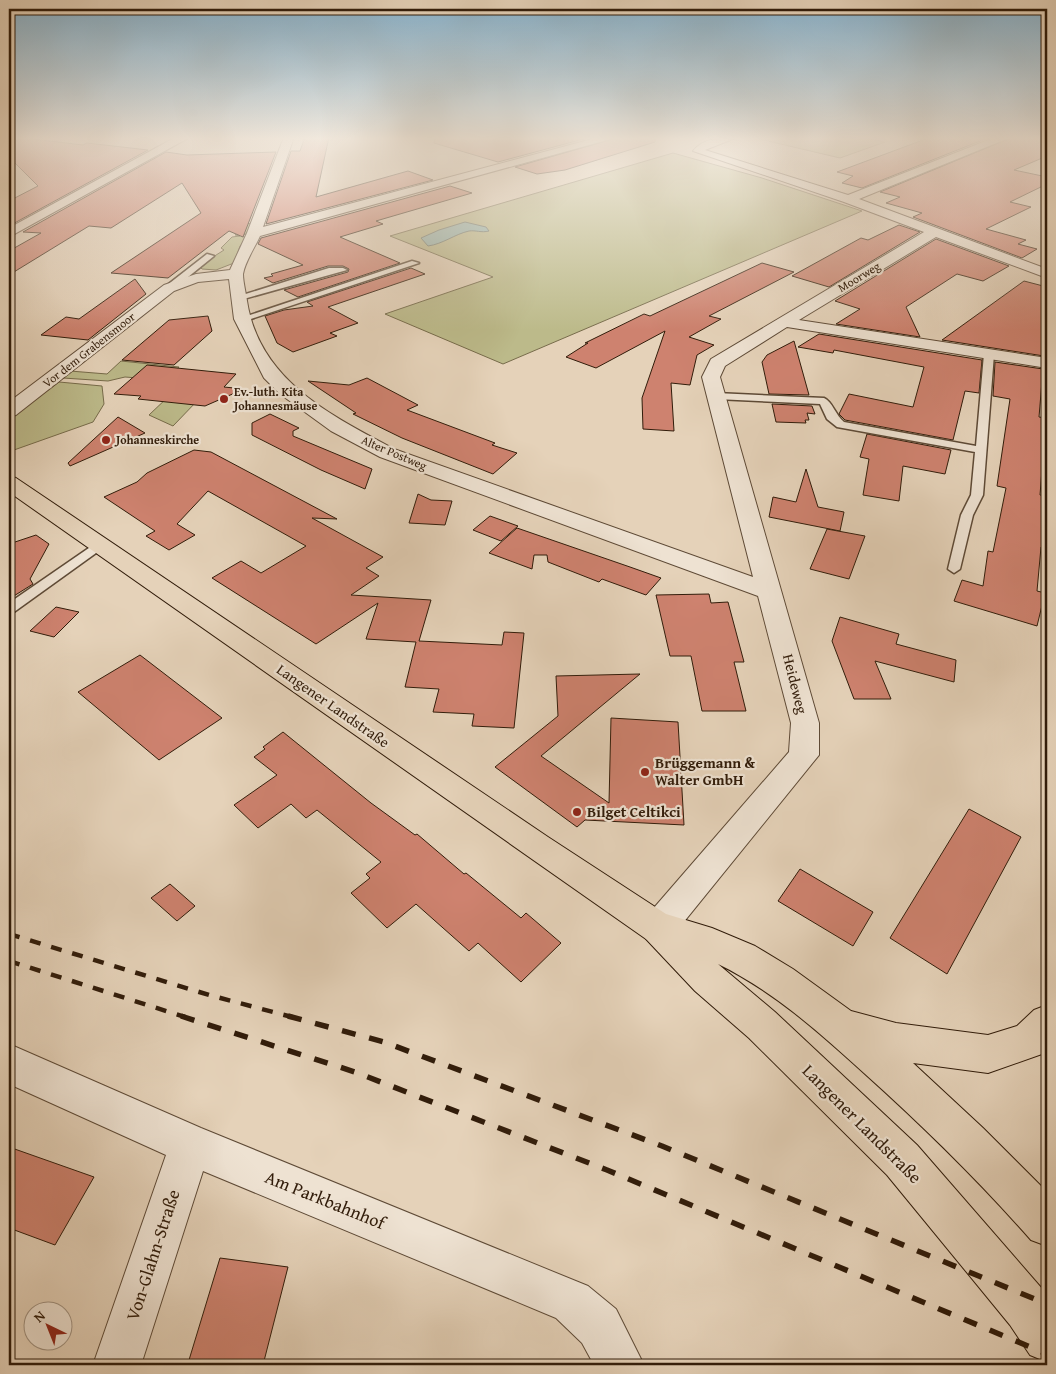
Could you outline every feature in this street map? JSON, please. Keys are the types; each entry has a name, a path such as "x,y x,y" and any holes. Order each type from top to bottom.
{"main road":[{"name":"Langener Landstraße","path":"9,482 537,847 658,928 708,979 762,1025 902,1160 1027,1308 1047,1338"},
{"name":"Langener Landstraße","path":"658,928 697,939 741,958 783,983 843,1028 951,1123 1047,1224"},
{"path":"843,1028 896,1042 988,1054 1028,1041 1047,1022"}],"street":[{"path":"12,229 64,201"},
{"path":"236,274 266,201"},
{"path":"254,233 373,201"},
{"path":"854,201 1047,274"},
{"name":"Moorweg","path":"784,322 934,232"},
{"name":"Vor dem Grabensmoor","path":"9,411 168,288 196,278 236,274"},
{"name":"Alter Postweg","path":"236,274 242,319 270,374 286,390 338,427 387,453 771,592"},
{"path":"784,322 1047,362"},
{"name":"Heideweg","path":"658,928 804,755 805,723 771,592 711,377 717,363 784,322"},
{"name":"Am Parkbahnhof","path":"9,1064 190,1145 572,1302 599,1326 620,1363"},
{"name":"Von-Glahn-Straße","path":"117,1365 190,1145"}],"lane":[{"name":"Vor dem Grabensmoor","path":"168,288 210,256"},
{"path":"242,319 415,263"},
{"path":"240,297 332,270 343,270"},
{"path":"954,569 967,515 977,495 989,354"},
{"path":"716,396 824,401 830,417 841,425 981,450"},
{"path":"9,609 99,544"}],"shaded area":[{"path":"509,201 832,201 862,211 503,364 385,314 493,277 390,236"},
{"path":"246,223 251,224 246,234 241,236 247,238 240,246 234,263 216,270 202,269 199,266 224,250 221,248 232,237 240,236 235,235"},
{"path":"121,361 179,367 165,380 125,377 108,381 63,378 70,371 107,374"},
{"path":"59,382 102,386 104,404 93,422 14,450 9,446 9,419"},
{"path":"169,396 198,400 173,426 149,415"}],"water":[{"path":"465,222 486,227 489,231 469,231 428,246 421,238 439,230"}],"building":[{"path":"9,201 55,201 9,226"},
{"path":"78,201 153,201 111,228 89,226 9,275 9,251 41,233 23,232"},
{"path":"193,201 257,201 243,237 229,231 168,278 111,273 201,213"},
{"path":"274,201 353,201 266,224"},
{"path":"395,201 444,201 376,221 383,224 340,237 400,263 298,297 284,290 348,272 349,269 343,266 328,266 273,283 264,278 273,276 271,274 303,265 258,244 261,238"},
{"path":"890,201 1012,201 1010,202 1031,207 986,229 1026,240 1018,244 1037,249 1022,258 913,217 922,213 886,203"},
{"path":"899,225 920,232 829,287 792,276 861,238 868,240"},
{"path":"936,239 1009,266 983,281 957,274 906,307 920,337 836,324 860,309 835,301"},
{"path":"762,263 794,272 709,316 721,319 689,337 714,345 697,355 690,385 671,383 674,431 643,429 642,398 665,331 596,368 566,357 588,343 585,343 644,314 650,316"},
{"path":"411,268 425,274 328,307 358,323 330,333 337,336 293,352 277,343 265,316 284,310 313,306 307,302"},
{"path":"135,279 146,294 88,340 41,335 66,317 79,319"},
{"path":"1024,281 1047,287 1047,352 1044,351 1044,356 942,340"},
{"path":"208,316 212,331 174,365 122,360 169,320"},
{"path":"819,334 982,360 979,393 965,391 953,440 845,420 839,414 849,394 913,407 924,367 834,350 833,353 798,347"},
{"path":"794,341 809,395 769,394 762,362 767,355"},
{"path":"995,362 1043,369 1039,417 1046,418 1040,495 1047,496 1045,519 1047,548 1041,547 1037,591 1045,593 1037,626 954,601 962,580 983,586 988,551 993,552 1006,488 997,486 1010,399 993,396"},
{"path":"147,365 236,374 224,387 244,389 205,406 138,399 141,396 114,394"},
{"path":"367,378 418,405 407,410 495,443 492,445 517,453 493,474 402,438 353,414 356,413 308,381 349,385"},
{"path":"772,404 812,406 815,414 807,413 809,420 805,420 806,423 776,422"},
{"path":"270,414 299,428 293,431 293,436 372,469 365,489 321,470 252,435 252,423"},
{"name":"Johanneskirche","path":"118,417 145,433 70,466 68,463"},
{"path":"867,434 951,450 945,474 903,466 899,501 863,495 869,459 860,457"},
{"path":"194,450 211,452 337,519 312,518 383,557 366,568 379,576 351,595 431,600 419,641 502,645 504,632 524,633 514,728 472,726 474,714 433,712 439,689 405,687 416,642 366,639 378,603 316,644 212,578 241,561 261,573 306,546 208,491 177,524 195,535 169,550 146,536 155,531 104,497 137,482 147,473"},
{"path":"806,469 818,507 844,512 840,531 769,517 773,497 796,502"},
{"path":"418,494 431,500 452,501 445,525 409,523"},
{"path":"490,516 518,526 501,541 473,530"},
{"path":"517,528 661,578 646,595 602,579 599,582 548,562 547,555 534,555 532,569 489,553"},
{"path":"827,529 865,536 849,579 810,569"},
{"path":"36,535 49,544 30,579 33,584 9,599 9,544"},
{"path":"709,594 711,603 728,602 744,662 734,662 746,711 702,711 691,656 670,656 656,595"},
{"path":"56,607 79,612 54,637 30,631"},
{"path":"840,617 899,634 896,644 956,660 954,682 875,661 891,699 854,699 832,641"},
{"path":"140,655 222,718 159,760 78,692"},
{"path":"640,674 541,756 609,803 611,718 678,722 684,825 585,820 577,827 495,767 558,716 556,676"},
{"path":"283,732 371,803 415,835 417,834 464,874 466,873 521,918 526,913 561,943 521,982 478,943 469,951 416,904 387,928 351,893 370,878 366,874 381,862 317,810 306,818 291,804 258,828 234,805 277,775 254,757 265,749 263,747"},
{"path":"969,809 1021,837 947,974 890,938"},
{"path":"800,869 873,912 853,946 778,901"},
{"path":"170,884 195,906 177,921 151,898"},
{"path":"9,1147 94,1177 55,1245 9,1228"},
{"path":"220,1258 288,1267 263,1365 224,1365 189,1360"}],"railway":[{"path":"9,934 209,995 292,1017"},
{"path":"9,961 185,1017"},
{"path":"181,1016 355,1072 607,1170 1047,1354"},
{"path":"288,1016 384,1042 662,1146 1047,1304"}],"place":[{"name":"Ev.-luth. Kita Johannesmäuse","path":"224,399"},
{"name":"Johanneskirche","path":"106,440"},
{"name":"Brüggemann & Walter GmbH","path":"645,772"},
{"name":"Bilget Celtikci","path":"577,812"}]}
